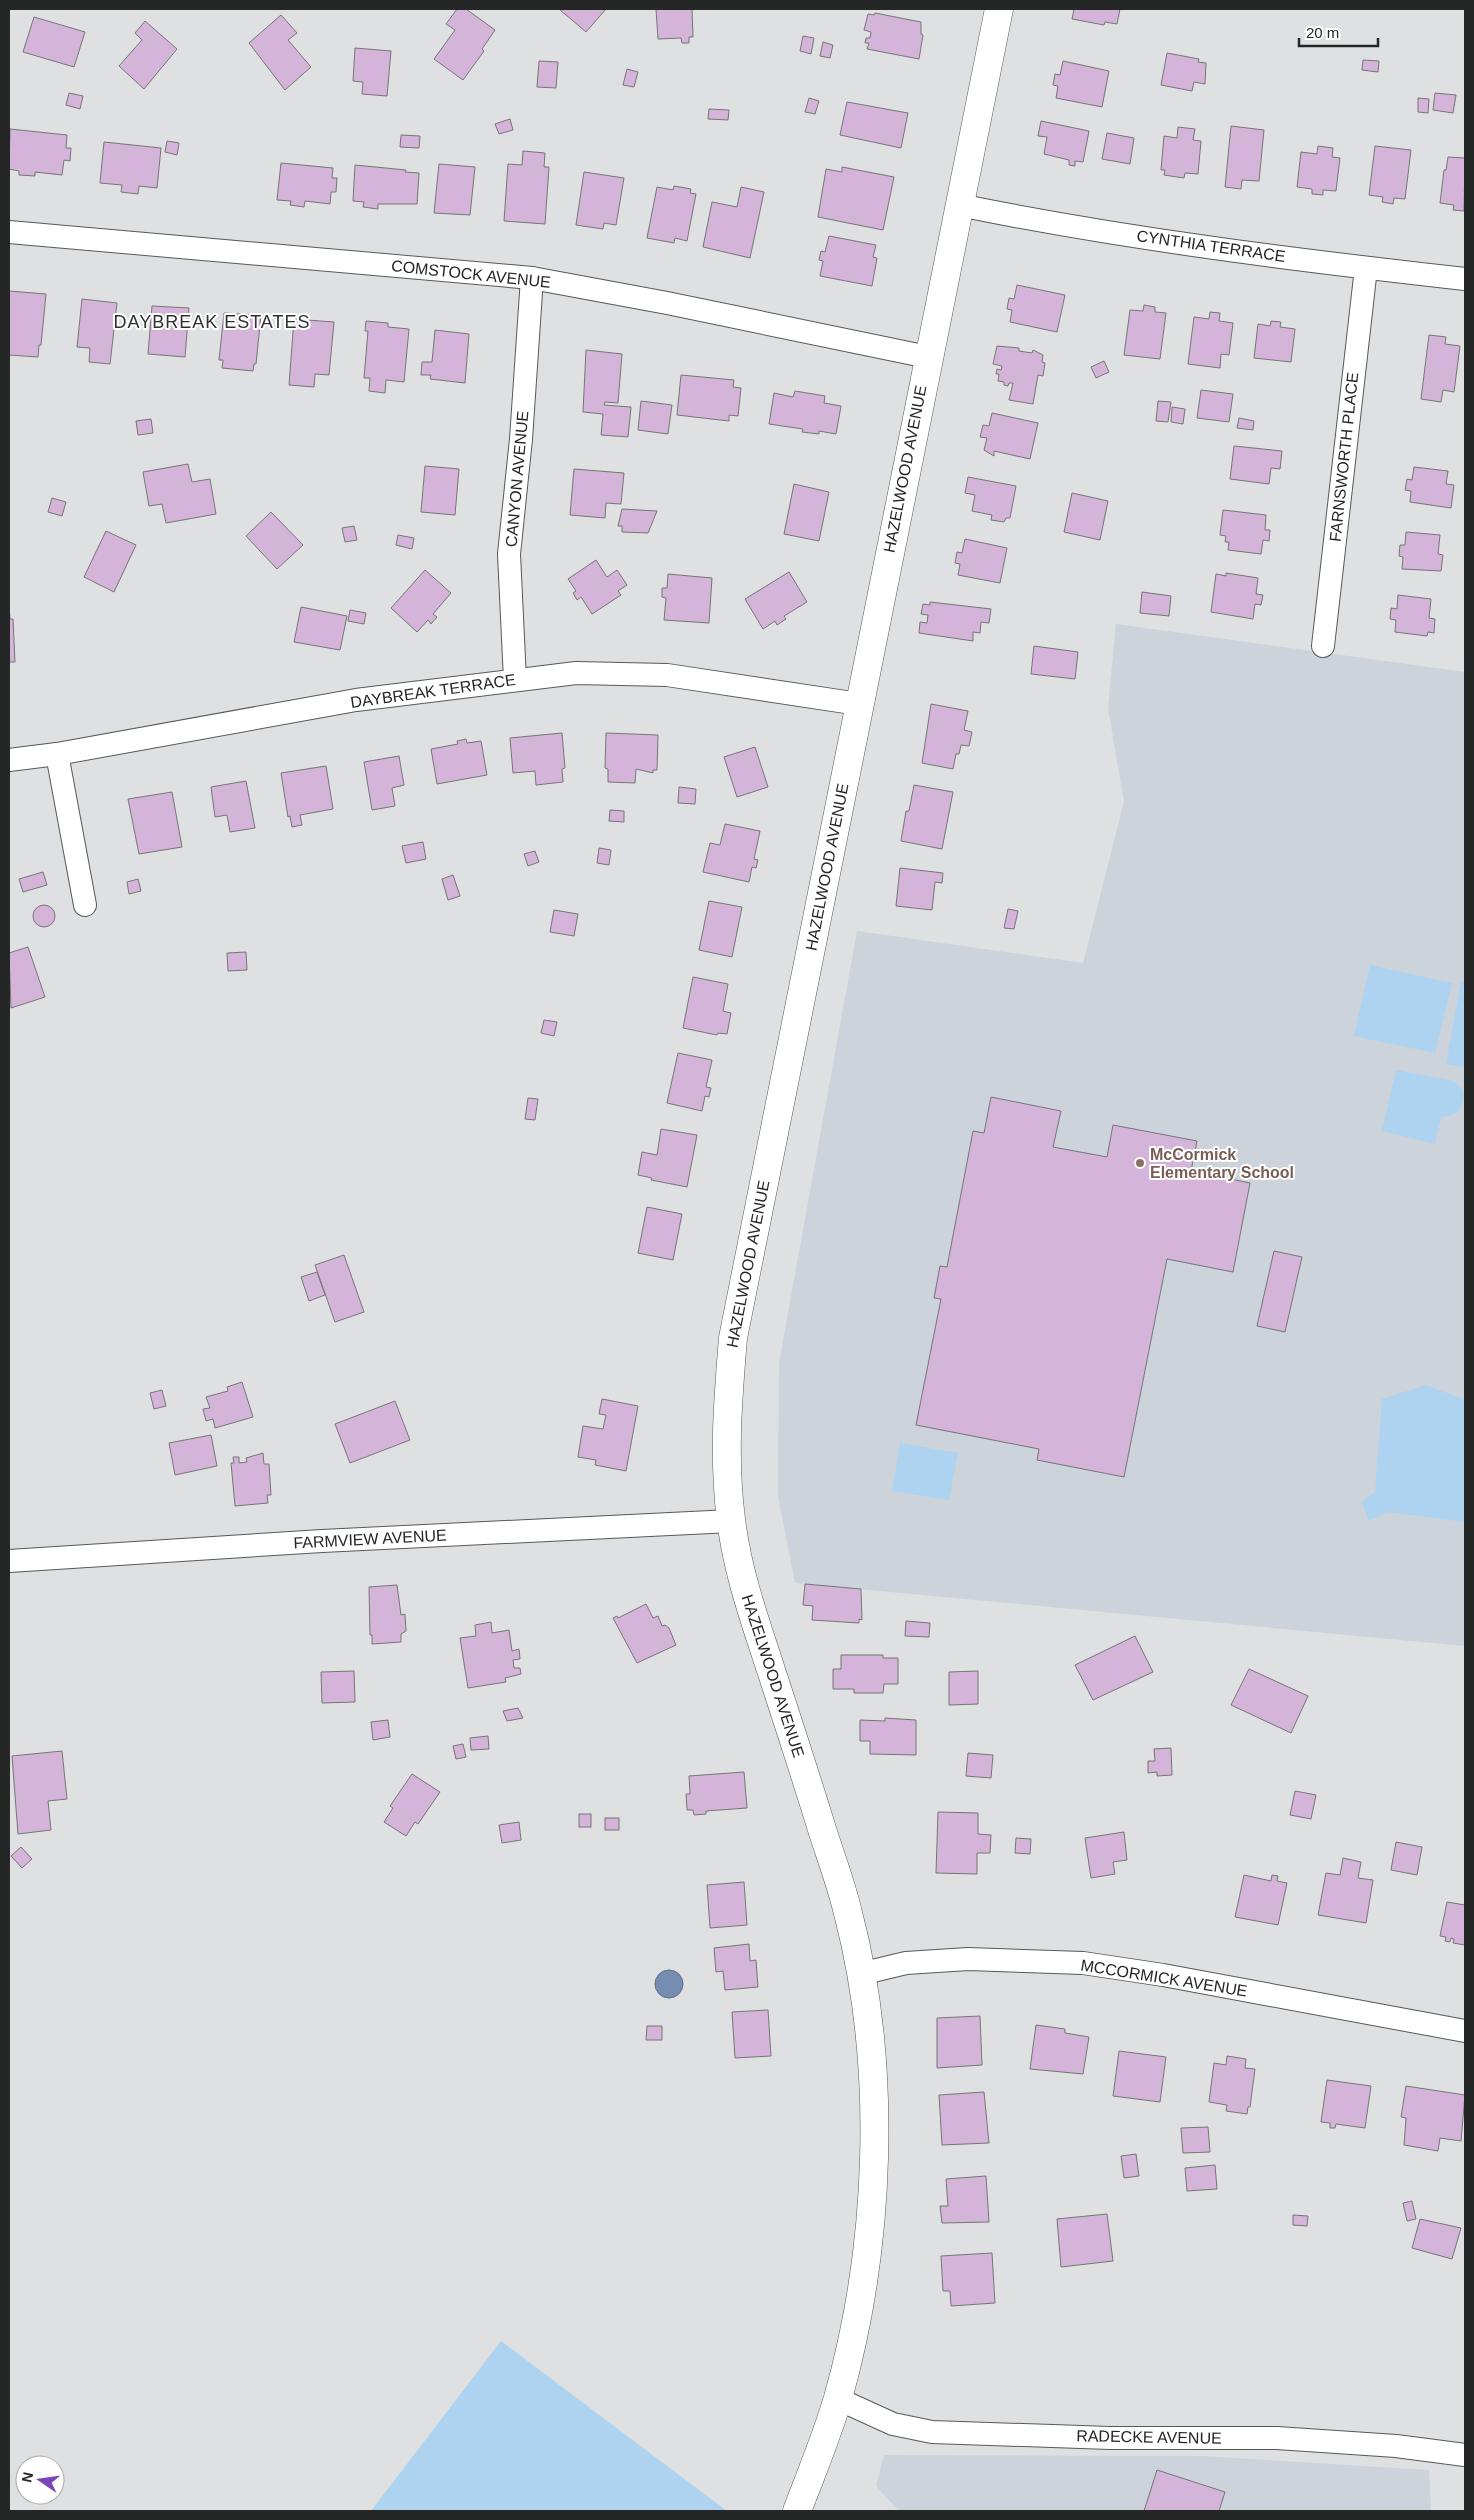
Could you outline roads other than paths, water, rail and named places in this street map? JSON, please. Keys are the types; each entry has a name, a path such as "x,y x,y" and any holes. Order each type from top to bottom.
{"street":[{"name":"HAZELWOOD AVENUE","path":"797,2511 838,2399 857,2318 874,2179 874,2101 860,1974 849,1913 741,1572 731,1521 727,1476 726,1421 733,1338 999,9"},
{"name":"CYNTHIA TERRACE","path":"959,206 1027,219 1366,268 1465,279"},
{"name":"COMSTOCK AVENUE","path":"9,232 532,278 667,303 928,357"},
{"name":"FARNSWORTH PLACE","path":"1323,646 1366,268"},
{"name":"CANYON AVENUE","path":"514,680 510,554 521,439 532,278"},
{"name":"DAYBREAK TERRACE","path":"9,760 57,754 356,700 576,672 667,675 859,704"},
{"path":"57,754 85,905"},
{"name":"FARMVIEW AVENUE","path":"9,1561 322,1541 731,1521"},
{"name":"MCCORMICK AVENUE","path":"860,1974 906,1963 968,1959 1083,1964 1163,1975 1465,2031"},
{"name":"RADECKE AVENUE","path":"838,2399 893,2424 932,2432 1110,2438 1278,2438 1396,2446 1465,2455"}],"place":[{"name":"McCormick Elementary School","path":"1140,1163"}],"district":[{"name":"DAYBREAK ESTATES","path":"212,322"}]}
